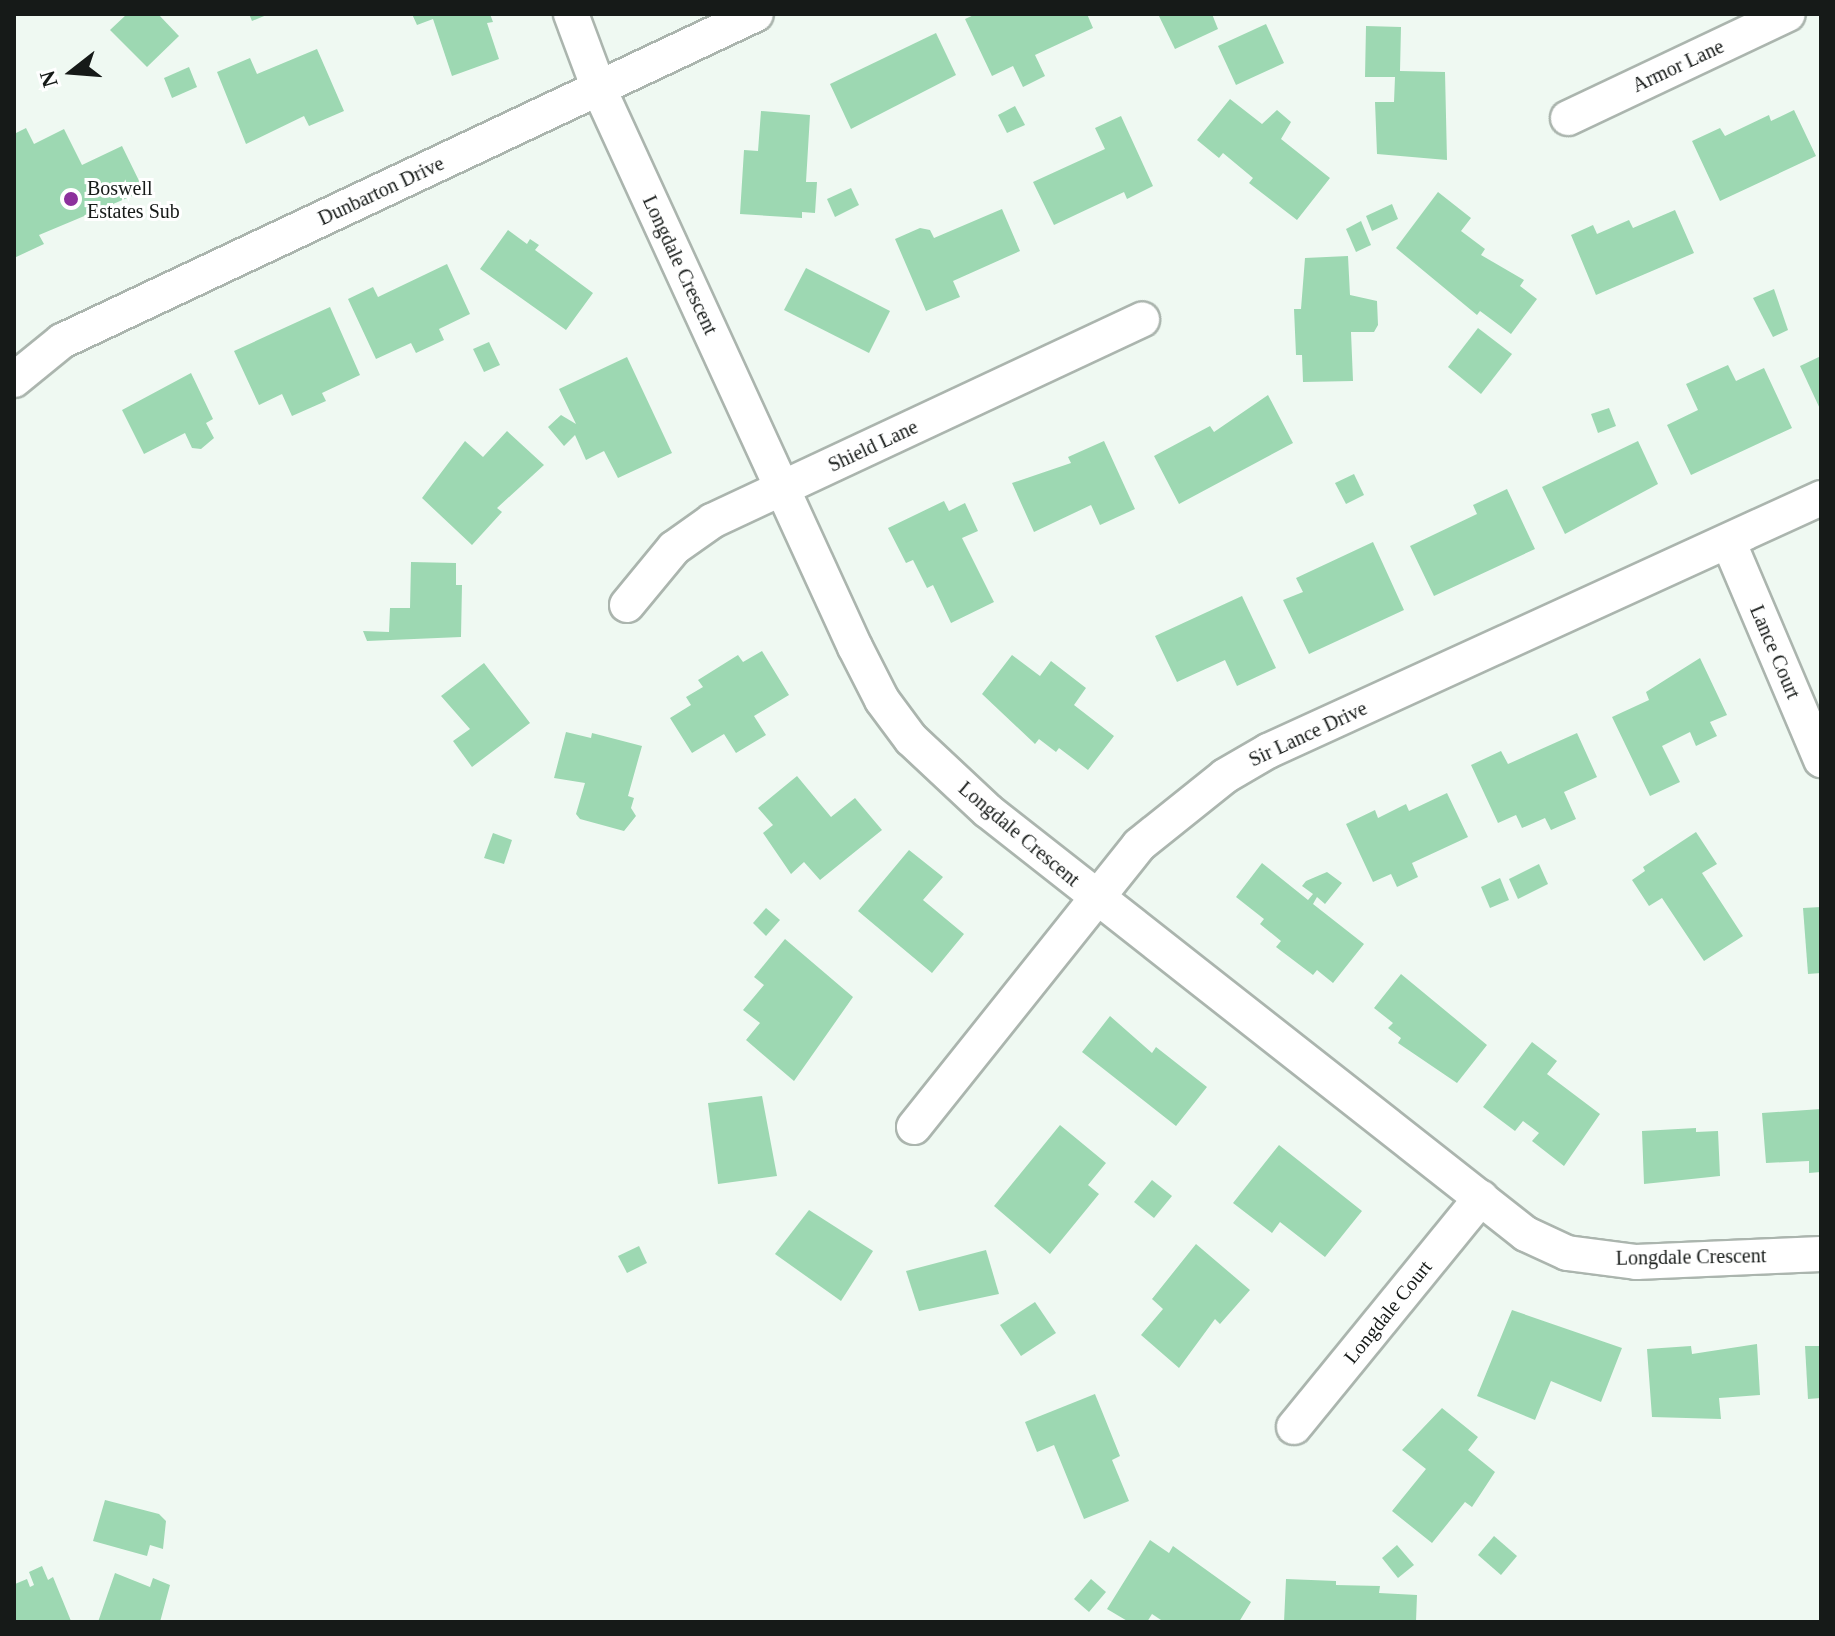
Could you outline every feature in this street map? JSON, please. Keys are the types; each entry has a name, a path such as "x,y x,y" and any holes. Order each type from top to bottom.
{"street":[{"name":"Longdale Crescent","path":"571,14 599,89 855,647 882,700 911,739 988,811 1526,1234 1567,1253 1636,1262 1821,1254"},
{"name":"Dunbarton Drive","path":"14,380 62,341 756,14"},
{"name":"Armor Lane","path":"1568,118 1788,14"},
{"name":"Shield Lane","path":"627,605 674,548 712,521 1142,320"},
{"name":"Sir Lance Drive","path":"914,1127 1099,900 1139,845 1180,808 1268,751 1729,543 1821,498"},
{"name":"Lance Court","path":"1729,543 1821,760"},
{"name":"Longdale Court","path":"1294,1427 1481,1198"}],"building":[{"path":"127,14 158,14 179,36 147,67 110,30"},
{"path":"249,14 269,14 252,21"},
{"path":"412,14 490,14 493,22 487,23 499,59 452,76 433,19 417,25"},
{"path":"976,14 1087,14 1093,28 1035,55 1045,76 1023,87 1013,66 992,76 965,19"},
{"path":"1158,14 1212,14 1218,29 1175,49"},
{"path":"1266,24 1284,63 1236,85 1218,46"},
{"path":"1366,26 1401,27 1400,71 1445,72 1447,160 1377,154 1375,102 1394,102 1395,77 1365,77"},
{"path":"936,33 956,75 851,129 830,84"},
{"path":"317,49 344,111 309,126 304,116 246,144 217,72 250,58 257,74"},
{"path":"189,67 197,87 172,98 164,78"},
{"path":"1230,99 1262,124 1277,110 1291,122 1281,139 1330,178 1297,220 1249,183 1253,178 1223,153 1219,158 1197,140"},
{"path":"1015,106 1025,125 1007,133 998,115"},
{"path":"1794,110 1816,156 1720,201 1692,141 1720,128 1725,136 1769,115 1771,121"},
{"path":"761,111 810,115 806,182 817,182 815,213 802,212 802,218 740,214 744,150 758,151"},
{"path":"1121,116 1153,186 1127,199 1124,192 1054,225 1033,182 1105,149 1095,128"},
{"name":"Boswell Estates Sub","path":"26,128 34,144 64,129 82,165 122,146 144,191 39,235 44,244 14,258 14,134"},
{"path":"851,188 859,205 835,217 827,199"},
{"path":"1438,192 1471,218 1461,231 1485,249 1481,255 1524,280 1520,286 1537,299 1511,334 1480,311 1477,315 1396,248"},
{"path":"1392,204 1398,219 1372,231 1366,216"},
{"path":"1002,209 1020,251 953,281 960,297 926,311 895,239 920,228 930,230 934,238"},
{"path":"1675,210 1694,253 1596,295 1571,235 1593,225 1597,234 1629,220 1633,228"},
{"path":"1361,221 1371,245 1356,252 1346,229"},
{"path":"508,230 527,244 530,239 539,245 535,250 593,293 566,330 480,269"},
{"path":"1348,256 1350,295 1377,301 1378,325 1374,332 1351,332 1353,381 1303,382 1302,355 1296,355 1294,309 1301,309 1305,258"},
{"path":"447,264 470,314 439,329 444,340 416,353 411,343 376,359 348,299 373,287 378,297"},
{"path":"806,268 890,311 869,353 784,310"},
{"path":"1774,289 1788,330 1773,337 1753,298"},
{"path":"330,307 360,375 322,393 326,401 292,416 282,394 259,405 234,351"},
{"path":"1478,328 1512,354 1481,394 1448,367"},
{"path":"489,342 500,365 484,372 473,349"},
{"path":"1821,356 1821,411 1800,366"},
{"path":"627,357 672,453 618,478 604,451 586,460 575,435 564,446 548,427 561,415 576,424 559,389"},
{"path":"1728,365 1736,381 1764,368 1792,428 1691,475 1667,425 1698,410 1686,384"},
{"path":"191,373 213,419 206,423 214,438 201,449 192,448 185,433 144,454 122,410"},
{"path":"1268,395 1293,443 1179,504 1154,456 1210,426 1214,432"},
{"path":"1609,408 1616,426 1598,433 1591,414"},
{"path":"507,431 544,465 497,508 502,512 472,545 422,498 465,441 483,457"},
{"path":"1104,441 1135,509 1100,525 1091,505 1034,532 1012,483 1071,463 1068,457"},
{"path":"1638,441 1658,484 1565,534 1542,487"},
{"path":"1354,474 1364,495 1346,504 1335,483"},
{"path":"1507,489 1535,549 1434,596 1410,546 1477,514 1473,505"},
{"path":"944,501 949,511 965,503 978,531 962,538 994,602 951,623 933,585 927,588 913,560 906,563 888,528"},
{"path":"1373,542 1404,610 1309,654 1283,600 1303,592 1296,578"},
{"path":"411,562 456,563 456,585 462,585 461,637 367,641 363,631 389,632 390,608 410,608"},
{"path":"1242,596 1276,668 1237,686 1225,660 1177,682 1155,636"},
{"path":"762,651 789,695 754,716 766,735 736,753 724,734 692,753 670,718 691,705 686,697 703,687 698,680 738,655 743,662"},
{"path":"1012,655 1040,676 1051,661 1086,688 1074,705 1114,736 1088,770 1059,748 1056,752 1039,739 1035,744 982,694"},
{"path":"1700,658 1727,715 1710,722 1717,736 1696,746 1690,732 1662,746 1680,782 1650,796 1612,717 1649,700 1646,692"},
{"path":"484,663 530,723 472,767 453,741 470,729 441,696"},
{"path":"566,732 591,738 592,733 642,746 628,796 634,798 631,808 636,816 624,831 580,819 576,814 585,783 554,778"},
{"path":"1577,733 1597,777 1564,792 1576,819 1551,830 1545,818 1522,828 1516,815 1498,823 1471,765 1501,751 1508,764"},
{"path":"797,776 831,817 855,798 882,830 820,880 804,862 791,874 763,833 773,825 758,808"},
{"path":"1447,793 1468,837 1412,863 1418,877 1397,887 1391,874 1373,882 1346,824 1375,810 1378,818 1406,804 1409,811"},
{"path":"1696,832 1717,864 1702,873 1743,936 1704,961 1662,898 1649,906 1632,880 1645,871 1643,867"},
{"path":"493,833 512,840 504,864 484,858"},
{"path":"909,850 943,877 923,900 964,934 932,973 858,911"},
{"path":"1262,863 1308,900 1313,894 1302,886 1306,881 1327,872 1342,883 1325,904 1317,897 1313,904 1364,944 1333,983 1317,970 1313,975 1276,947 1281,941 1260,924 1264,919 1236,897"},
{"path":"1539,864 1548,884 1518,899 1509,879"},
{"path":"1500,878 1509,900 1490,908 1481,887"},
{"path":"1821,907 1821,973 1808,974 1803,908"},
{"path":"766,908 780,920 766,936 753,923"},
{"path":"785,939 853,997 794,1081 746,1040 760,1023 743,1010 764,985 754,977"},
{"path":"1401,974 1487,1045 1457,1083 1398,1043 1401,1038 1388,1028 1393,1023 1374,1008"},
{"path":"1110,1016 1152,1053 1156,1047 1207,1087 1176,1126 1082,1052"},
{"path":"1532,1042 1557,1061 1547,1074 1600,1114 1564,1166 1532,1141 1539,1133 1523,1121 1515,1131 1483,1107"},
{"path":"762,1096 777,1176 718,1184 708,1103"},
{"path":"1821,1109 1821,1172 1809,1173 1809,1161 1766,1163 1762,1113"},
{"path":"1060,1125 1106,1163 1088,1185 1099,1194 1050,1254 994,1206"},
{"path":"1696,1128 1696,1132 1718,1131 1720,1176 1644,1184 1642,1131"},
{"path":"1279,1145 1362,1211 1325,1257 1280,1222 1272,1233 1233,1203"},
{"path":"1152,1180 1172,1196 1154,1218 1134,1202"},
{"path":"809,1210 873,1251 841,1301 775,1254"},
{"path":"1196,1244 1250,1290 1220,1324 1215,1319 1179,1368 1141,1335 1163,1309 1152,1299"},
{"path":"639,1246 647,1263 627,1273 618,1256"},
{"path":"986,1250 999,1294 919,1311 906,1271"},
{"path":"1035,1302 1056,1333 1021,1356 1000,1325"},
{"path":"1512,1310 1622,1348 1601,1402 1551,1381 1535,1420 1477,1396"},
{"path":"1757,1344 1760,1395 1719,1398 1721,1419 1652,1417 1647,1349 1691,1346 1692,1354"},
{"path":"1805,1346 1821,1346 1821,1398 1808,1399"},
{"path":"1095,1394 1120,1456 1112,1460 1129,1501 1084,1519 1054,1445 1037,1452 1025,1422"},
{"path":"1442,1408 1478,1437 1468,1450 1495,1472 1472,1507 1465,1502 1432,1543 1392,1511 1426,1469 1402,1450"},
{"path":"105,1500 159,1514 166,1521 163,1549 150,1545 147,1556 93,1541"},
{"path":"1494,1536 1517,1556 1501,1575 1478,1555"},
{"path":"1150,1540 1169,1553 1173,1546 1251,1602 1239,1622 1164,1622 1152,1614 1147,1622 1129,1622 1107,1609"},
{"path":"1397,1545 1414,1565 1398,1578 1382,1558"},
{"path":"42,1566 48,1580 53,1577 71,1621 14,1622 15,1584 27,1579 30,1587 34,1585 29,1572"},
{"path":"115,1573 150,1587 153,1578 170,1585 160,1622 98,1622"},
{"path":"1091,1579 1106,1592 1089,1612 1074,1599"},
{"path":"1286,1579 1380,1586 1379,1593 1417,1595 1416,1622 1284,1622"}],"place":[{"name":"Boswell Estates Sub","path":"71,199"}]}
